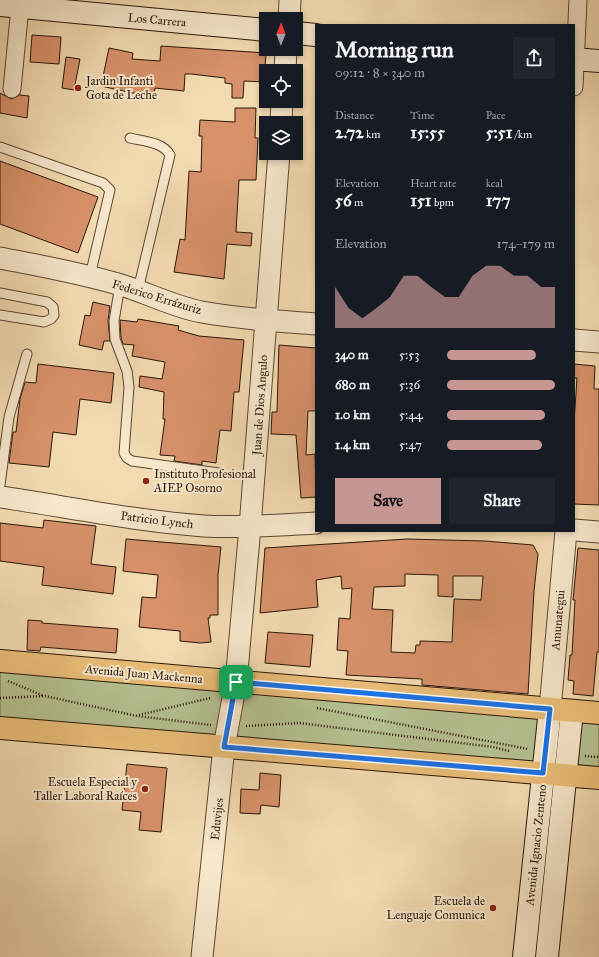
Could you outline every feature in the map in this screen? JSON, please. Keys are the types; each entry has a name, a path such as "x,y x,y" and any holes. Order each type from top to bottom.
{"main road":[{"name":"Los Carrera","path":"10,6 259,29"},
{"path":"303,34 315,35"},
{"path":"575,59 599,61"},
{"name":"Avenida Juan Mackenna","path":"0,670 599,713"},
{"name":"Avenida Ignacio Zenteno","path":"524,957 550,709"},
{"name":"Avenida Ignacio Zenteno","path":"547,957 572,711"},
{"path":"0,728 226,737 545,763 567,765 599,778"}],"street":[{"path":"289,12 290,0"},
{"path":"575,59 578,0"},
{"path":"10,6 12,89"},
{"name":"Juan de Dios Angulo","path":"236,687 250,527 278,160"},
{"name":"Federico Errázuriz","path":"0,258 90,276 129,288 169,303 201,312 266,321 315,324"},
{"path":"575,340 599,342"},
{"name":"Patricio Lynch","path":"0,497 168,522 250,527 315,523"},
{"path":"575,530 599,532"},
{"name":"Amunategui","path":"550,709 566,532"},
{"name":"Eduvijes","path":"202,957 226,737 236,687"}],"lane":[{"path":"130,138 160,145 167,149 170,155 129,288 114,321 115,339 127,371 130,387 124,453 126,458 132,461 219,472"},
{"path":"0,147 103,183 110,190 90,276"},
{"path":"0,294 47,302 53,307 54,315 51,319 44,322 0,315"},
{"path":"0,485 9,417 27,354"}],"path":[{"path":"0,670 45,696"},
{"path":"137,716 236,687"},
{"path":"0,698 45,696 226,737 300,723 493,747 515,752"},
{"path":"313,708 545,763"},
{"path":"567,765 599,757"}],"green space":[{"path":"0,665 599,717 599,773 0,720"}],"building":[{"path":"32,35 61,37 59,64 30,62"},
{"path":"161,46 259,53 259,56 266,56 265,64 259,64 259,82 244,81 243,98 232,98 232,84 225,83 225,78 191,74 185,74 184,91 155,88 154,95 132,93 101,86 109,48 133,53 132,59 160,61"},
{"path":"66,57 80,59 74,90 62,88"},
{"path":"0,93 11,99 20,95 29,96 27,118 0,113"},
{"path":"235,108 256,108 255,138 258,138 256,180 239,180 236,232 252,233 251,246 227,244 224,279 174,272 180,239 185,240 189,171 201,172 202,136 199,136 200,120 235,122"},
{"path":"0,161 98,197 78,253 0,224"},
{"path":"93,302 110,306 108,321 110,341 104,341 102,350 79,345 85,315 90,316"},
{"path":"138,319 179,326 178,330 199,336 244,340 239,392 234,392 231,431 220,430 216,463 202,461 202,465 174,461 175,456 160,455 165,419 163,419 164,392 139,387 140,376 162,379 165,362 132,356 134,345 123,344 121,338 120,320 137,322"},
{"path":"279,345 315,348 315,411 308,411 306,455 315,454 315,497 301,498 296,435 271,434 272,412 277,412"},
{"path":"38,364 114,373 111,403 80,399 76,435 53,432 49,467 9,463 13,432 16,432 20,399 25,382 36,383"},
{"path":"575,364 595,366 594,389 599,389 599,505 575,504 575,407 577,378 575,378"},
{"path":"44,520 96,526 91,564 116,567 113,594 42,585 44,567 0,561 0,523 43,528"},
{"path":"126,539 221,547 218,575 218,615 210,615 210,618 208,618 211,642 200,643 180,641 180,631 139,627 142,597 156,598 158,575 123,571"},
{"path":"407,539 485,541 533,545 538,554 534,591 528,694 422,685 422,679 346,675 348,651 337,650 339,618 350,619 352,588 342,589 341,576 316,580 318,607 260,613 265,548","holes":["405,574 438,575 438,596 453,597 453,576 483,576 481,600 454,599 452,642 420,641 420,645 416,645 415,653 391,652 393,610 372,609 374,587 405,586"]},
{"path":"578,548 599,550 599,652 597,652 593,696 573,694 574,681 568,680 570,655 572,655 575,600 573,600"},
{"path":"28,620 42,621 42,623 118,629 116,653 41,647 40,651 27,650"},
{"path":"268,632 313,635 310,667 265,663"},
{"name":"Escuela Especial y Taller Laboral Raíces","path":"127,764 167,768 161,832 139,830 141,812 122,810"},
{"path":"260,773 281,775 279,807 261,805 260,814 240,813 241,789 259,790"}],"place":[{"name":"Jardin Infanti Gota de Leche","path":"78,88"},
{"name":"Instituto Profesional AIEP Osorno","path":"146,481"},
{"name":"Escuela Especial y Taller Laboral Raíces","path":"145,789"},
{"name":"Escuela de Lenguaje Comunica","path":"493,908"}],"route":[{"path":"236,682 550,709 543,773 224,747 229,727 236,682"}]}
